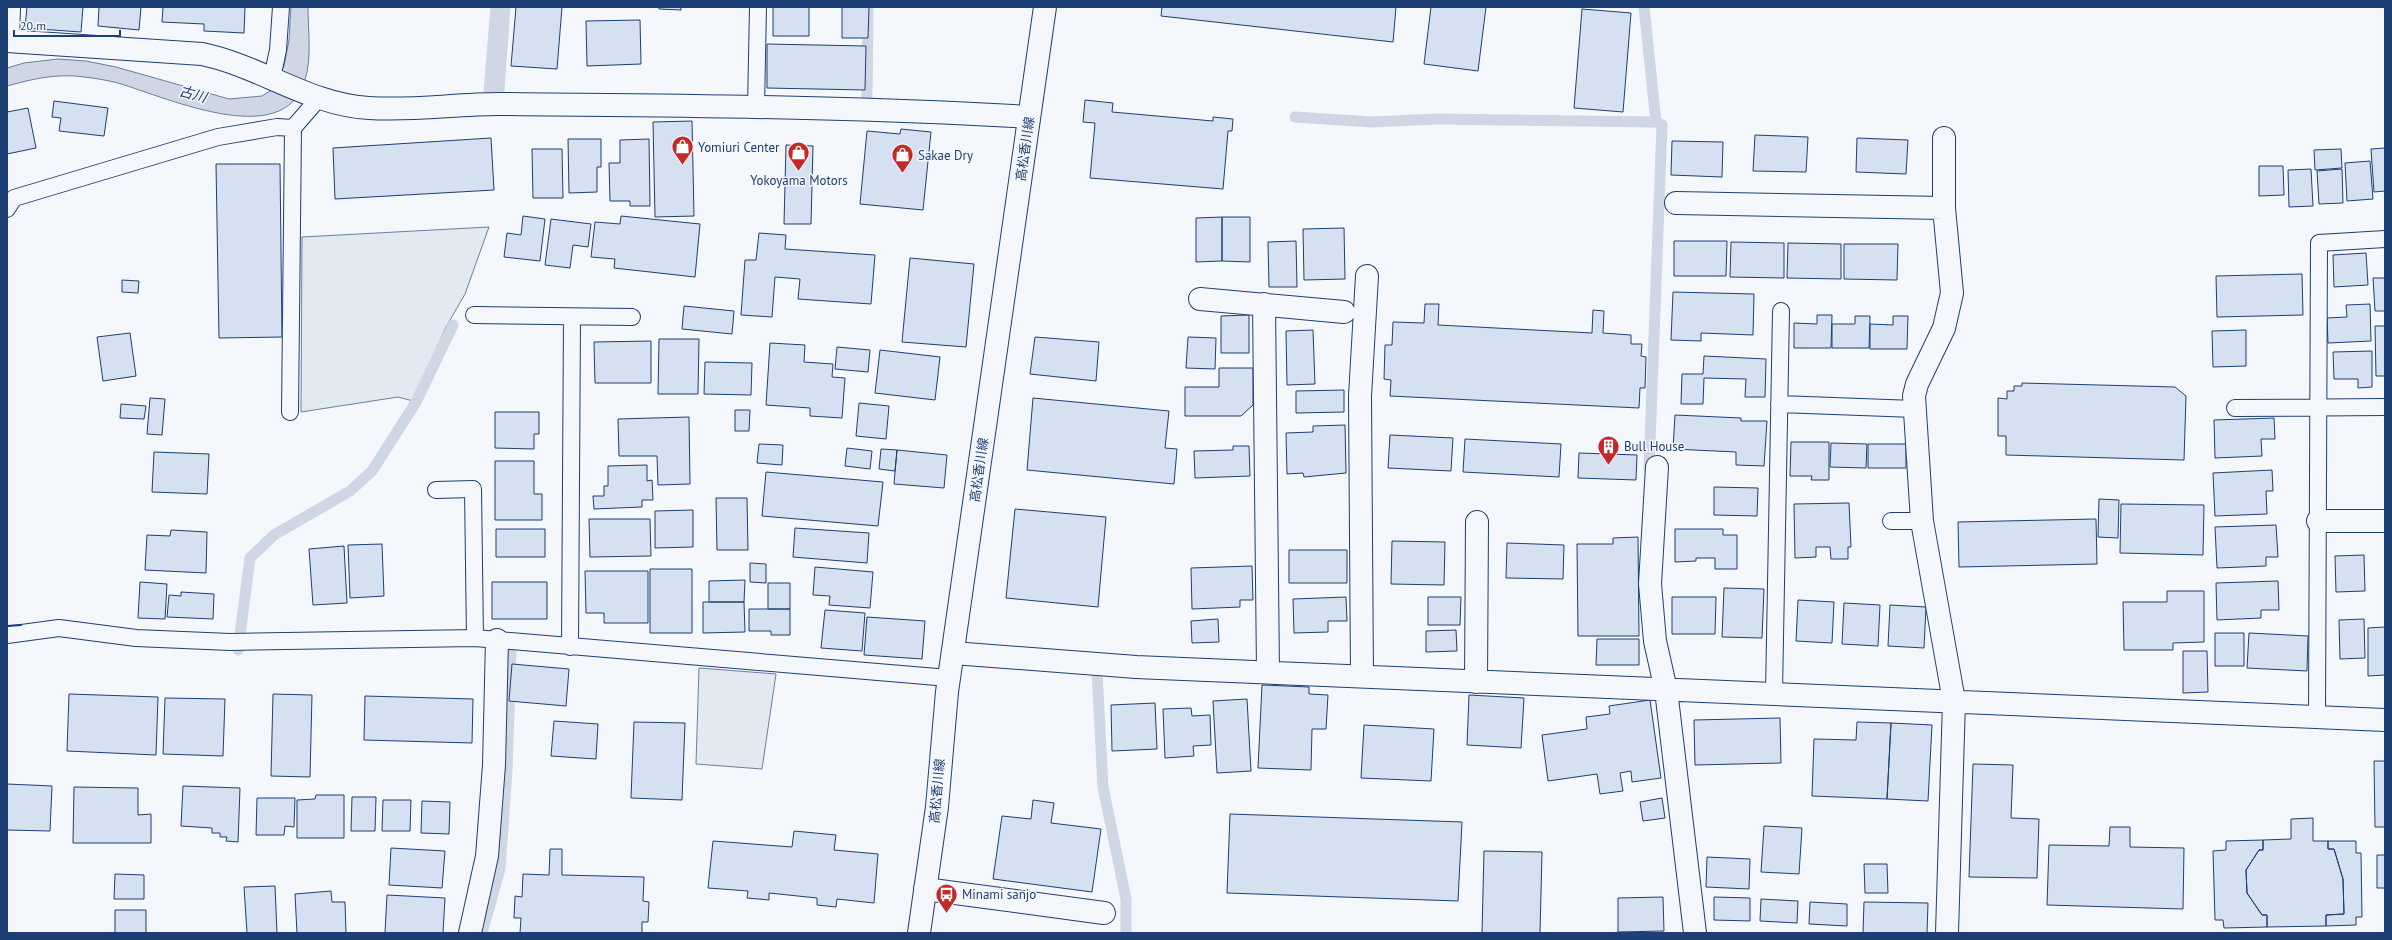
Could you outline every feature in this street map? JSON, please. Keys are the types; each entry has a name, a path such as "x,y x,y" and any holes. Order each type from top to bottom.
{"street":[{"path":"9,7 8,41 202,54 224,58 313,95 369,108 496,104 871,110 1029,117"},
{"name":"高松香川線","path":"919,933 937,808 943,722 1045,7"},
{"path":"1944,138 1944,208 1952,293 1944,328 1917,384 1914,396 1922,521 1954,701 1947,933"},
{"path":"1676,203 1944,208"},
{"path":"1362,676 1360,396 1367,276"},
{"path":"1200,298 1344,312"},
{"path":"1264,304 1268,671"},
{"path":"1658,466 1650,584 1655,641 1666,690 1695,933"},
{"path":"2318,521 2385,521"},
{"path":"1476,682 1477,522"},
{"path":"470,933 487,856 494,765 497,640"},
{"path":"953,653 1136,667 1268,671 1476,682 1774,693 2385,720"},
{"path":"925,890 1104,913"}],"lane":[{"path":"272,78 278,50 281,7"},
{"path":"756,108 758,7"},
{"path":"290,412 293,128 313,95"},
{"path":"7,208 14,198 218,137 277,127 293,128"},
{"path":"2317,716 2319,243 2385,239"},
{"path":"1774,693 1781,311"},
{"path":"474,315 632,317"},
{"path":"570,647 572,317"},
{"path":"1779,404 1915,409"},
{"path":"2235,408 2385,407"},
{"path":"436,490 474,489 475,638"},
{"path":"1891,521 1922,521"},
{"path":"7,635 59,628 136,638 230,642 475,638 949,678"}],"shaded area":[{"path":"489,227 465,294 446,327 413,401 398,397 301,412 302,237"},
{"path":"699,668 776,674 762,769 696,764"}],"water":[{"name":"古川","path":"291,7 308,7 309,53 307,71 305,80 293,102 273,113 247,116 219,113 189,106 114,82 96,78 55,76 7,86 7,68 24,63 58,59 86,61 116,67 229,99 262,96 273,89 284,66 289,40"}],"building":[{"path":"27,7 83,7 81,32 25,28"},
{"path":"99,7 141,7 139,30 98,26"},
{"path":"163,7 245,7 244,33 204,31 204,24 162,22"},
{"path":"516,7 562,7 557,69 511,66"},
{"path":"659,7 681,7 681,10 659,9"},
{"path":"773,7 809,7 809,36 773,36"},
{"path":"842,7 869,7 868,38 842,38"},
{"path":"1162,7 1396,7 1393,42 1161,16"},
{"path":"1431,7 1486,7 1478,71 1424,64"},
{"path":"1582,9 1631,13 1623,112 1574,108"},
{"path":"640,20 641,64 587,66 586,21"},
{"path":"767,44 866,46 865,90 767,88"},
{"path":"1085,100 1113,103 1112,112 1213,121 1213,117 1233,119 1232,131 1228,131 1223,189 1090,178 1095,123 1083,122"},
{"path":"54,101 108,108 104,136 59,131 61,118 52,117"},
{"path":"28,108 36,148 7,154 7,112"},
{"path":"692,121 694,216 655,217 653,122"},
{"path":"901,129 931,132 923,210 860,204 867,131 900,134"},
{"path":"1755,135 1808,137 1806,172 1753,171"},
{"path":"491,138 494,190 335,199 333,148"},
{"path":"1857,138 1908,140 1906,174 1856,172"},
{"path":"568,139 601,139 601,167 597,167 597,192 569,193"},
{"path":"649,139 650,206 630,206 630,201 610,201 609,163 620,163 620,140"},
{"path":"1672,141 1723,142 1722,177 1671,175"},
{"name":"Yokoyama Motors","path":"786,145 813,146 811,224 784,224"},
{"path":"2385,148 2385,191 2374,192 2371,149"},
{"path":"532,149 562,149 563,198 533,198"},
{"path":"2341,149 2342,168 2315,170 2314,150"},
{"path":"2370,161 2373,199 2347,201 2345,163"},
{"path":"216,164 280,164 282,337 219,338"},
{"path":"2259,166 2283,166 2284,195 2259,196"},
{"path":"2311,169 2313,206 2289,207 2288,170"},
{"path":"2342,169 2343,203 2319,204 2317,171"},
{"path":"523,216 545,219 540,261 504,257 507,233 521,235"},
{"path":"621,216 700,224 695,277 614,268 615,259 591,257 595,222 620,224"},
{"path":"1222,217 1222,261 1196,262 1196,218"},
{"path":"1222,217 1250,217 1250,262 1222,261"},
{"path":"551,219 591,224 588,247 573,245 570,268 545,265"},
{"path":"1344,228 1345,279 1304,280 1303,229"},
{"path":"759,233 786,235 785,249 875,255 871,304 798,299 800,279 775,277 772,317 741,315 745,260 756,260"},
{"path":"1296,241 1297,287 1269,287 1268,242"},
{"path":"1674,241 1727,241 1726,276 1674,276"},
{"path":"1731,242 1784,243 1784,278 1730,277"},
{"path":"1788,243 1841,244 1841,279 1787,278"},
{"path":"1844,244 1898,244 1897,280 1844,279"},
{"path":"2366,253 2368,285 2334,287 2333,255"},
{"path":"910,258 974,264 966,347 902,342"},
{"path":"2302,274 2303,315 2217,317 2216,276"},
{"path":"2373,278 2385,278 2385,311 2375,311"},
{"path":"122,280 139,281 138,293 122,292"},
{"path":"1673,292 1754,294 1753,335 1701,333 1701,341 1671,340"},
{"path":"1425,304 1439,304 1438,325 1592,333 1593,310 1604,311 1603,333 1631,335 1631,344 1642,344 1641,356 1646,357 1645,388 1640,388 1639,408 1390,396 1391,380 1384,379 1385,345 1392,345 1393,322 1424,323"},
{"path":"2370,304 2371,341 2328,343 2327,318 2347,317 2346,305"},
{"path":"684,306 734,311 732,334 682,329"},
{"path":"1249,315 1249,353 1221,353 1221,316"},
{"path":"1817,315 1832,315 1831,348 1794,348 1794,323 1817,324"},
{"path":"1855,316 1870,316 1869,348 1832,348 1832,324 1855,324"},
{"path":"1893,316 1908,316 1907,349 1870,349 1870,324 1893,325"},
{"path":"2375,326 2385,326 2385,376 2376,376"},
{"path":"1313,330 1315,384 1287,385 1286,331"},
{"path":"2246,330 2246,366 2213,367 2212,331"},
{"path":"130,333 136,376 103,381 97,337"},
{"path":"1035,337 1099,342 1096,381 1030,374"},
{"path":"1188,337 1216,338 1215,369 1186,368"},
{"path":"659,339 699,339 698,394 658,394"},
{"path":"651,341 651,383 595,383 594,342"},
{"path":"770,343 805,345 804,362 833,364 832,377 845,378 842,418 810,416 810,408 766,405"},
{"path":"837,347 870,350 868,372 835,369"},
{"path":"880,350 940,357 935,400 875,393"},
{"path":"2372,351 2372,387 2358,388 2358,379 2334,379 2333,352"},
{"path":"1704,356 1766,359 1765,397 1745,397 1746,379 1704,378 1703,404 1681,404 1682,374 1703,374"},
{"path":"705,362 752,363 751,395 704,394"},
{"path":"1219,368 1253,368 1253,405 1241,416 1185,416 1185,387 1219,387"},
{"path":"2022,383 2175,387 2186,396 2184,460 2006,455 2006,436 1998,436 1998,398 2007,399 2007,391 2014,391 2014,386 2022,386"},
{"path":"1344,390 1344,412 1296,413 1296,391"},
{"path":"150,398 165,399 162,435 147,434"},
{"path":"1033,398 1169,411 1165,448 1177,449 1174,484 1027,470"},
{"path":"859,403 889,406 886,439 856,436"},
{"path":"121,404 146,406 144,419 120,418"},
{"path":"735,410 750,410 749,431 735,431"},
{"path":"495,412 539,412 539,434 534,434 534,449 495,448"},
{"path":"1675,415 1741,418 1741,421 1767,421 1764,466 1736,465 1736,452 1673,449"},
{"path":"689,417 690,484 658,485 657,456 619,456 618,419"},
{"path":"2274,418 2275,439 2261,439 2262,456 2215,458 2214,420"},
{"path":"1345,425 1346,473 1304,477 1303,473 1287,474 1286,433 1313,432 1313,426"},
{"path":"1390,435 1453,438 1451,471 1388,468"},
{"path":"1465,439 1561,444 1559,477 1463,472"},
{"path":"1791,442 1829,442 1829,480 1811,480 1812,476 1790,476"},
{"path":"1831,443 1867,444 1866,468 1830,467"},
{"path":"759,444 783,445 782,465 757,463"},
{"path":"1868,444 1906,444 1906,468 1868,468"},
{"path":"1233,446 1249,446 1250,476 1195,478 1194,451 1233,450"},
{"path":"847,448 872,451 870,469 845,466"},
{"path":"881,449 897,450 895,471 879,469"},
{"path":"897,450 947,455 944,488 894,484"},
{"path":"154,452 209,454 207,494 152,492"},
{"name":"Bull House","path":"1579,453 1637,455 1636,480 1578,478"},
{"path":"495,461 534,461 534,494 542,494 542,520 495,520"},
{"path":"647,465 647,481 652,480 653,500 642,500 642,507 594,509 593,496 604,496 604,486 608,486 608,466"},
{"path":"2272,470 2273,491 2266,491 2267,514 2215,516 2213,473"},
{"path":"766,472 883,482 878,526 762,516"},
{"path":"1714,487 1758,488 1757,516 1714,515"},
{"path":"716,498 747,498 748,550 717,550"},
{"path":"2099,499 2119,500 2118,538 2098,537"},
{"path":"1849,503 1851,547 1848,547 1848,559 1831,559 1830,547 1816,547 1816,557 1795,558 1794,504"},
{"path":"2121,504 2204,505 2203,555 2120,553"},
{"path":"1015,509 1106,517 1098,607 1006,598"},
{"path":"693,510 693,547 655,548 655,511"},
{"path":"589,519 650,519 651,556 590,557"},
{"path":"2096,519 2097,564 1959,567 1958,522"},
{"path":"2276,525 2278,557 2266,557 2266,566 2217,568 2215,527"},
{"path":"795,528 869,533 867,563 793,557"},
{"path":"496,529 545,529 545,557 496,557"},
{"path":"1675,529 1723,529 1723,535 1737,535 1737,569 1715,569 1715,558 1696,558 1696,561 1675,562"},
{"path":"171,530 207,532 206,573 145,570 147,535 170,536"},
{"path":"1638,537 1639,636 1578,636 1577,544 1613,544 1613,538"},
{"path":"1392,541 1445,542 1444,585 1391,584"},
{"path":"1507,543 1564,545 1563,579 1506,578"},
{"path":"382,544 384,596 350,598 348,545"},
{"path":"344,546 347,603 313,605 309,549"},
{"path":"1289,550 1347,550 1347,583 1289,583"},
{"path":"2364,555 2365,591 2336,592 2335,556"},
{"path":"750,563 766,564 766,583 750,582"},
{"path":"1252,566 1253,600 1240,600 1240,607 1192,609 1191,568"},
{"path":"815,567 873,572 870,608 829,605 830,596 813,595"},
{"path":"650,569 692,569 692,633 650,633"},
{"path":"585,571 648,571 648,623 604,623 604,613 586,613"},
{"path":"745,580 744,602 709,602 709,581"},
{"path":"2278,581 2279,610 2261,610 2261,618 2217,620 2216,583"},
{"path":"140,582 167,584 165,619 138,618"},
{"path":"492,582 547,582 547,619 492,619"},
{"path":"768,583 790,583 790,609 768,609"},
{"path":"1724,588 1764,589 1762,638 1722,637"},
{"path":"2167,591 2204,591 2204,642 2173,643 2173,650 2124,650 2123,602 2167,602"},
{"path":"181,592 214,594 213,619 167,617 169,595 181,596"},
{"path":"1346,597 1347,621 1328,621 1328,632 1294,633 1293,599"},
{"path":"1428,597 1461,597 1460,625 1428,625"},
{"path":"1672,597 1716,597 1715,634 1672,634"},
{"path":"1798,600 1834,602 1832,643 1796,641"},
{"path":"703,602 744,602 745,632 703,633"},
{"path":"1844,603 1880,605 1878,646 1842,644"},
{"path":"1890,605 1926,607 1924,648 1888,646"},
{"path":"749,609 790,609 790,635 771,635 771,631 749,631"},
{"path":"825,610 865,613 862,651 821,648"},
{"path":"867,617 925,621 922,659 864,655"},
{"path":"1218,619 1219,642 1192,643 1191,621"},
{"path":"2364,619 2365,658 2340,659 2339,620"},
{"path":"2385,627 2385,675 2368,676 2368,628"},
{"path":"1456,630 1457,651 1426,652 1426,631"},
{"path":"2215,633 2244,633 2244,666 2215,666"},
{"path":"2249,633 2308,636 2307,671 2247,668"},
{"path":"1597,639 1639,639 1639,665 1596,665"},
{"path":"2183,651 2207,651 2208,692 2183,693"},
{"path":"512,664 569,669 566,706 509,701"},
{"path":"1262,685 1309,687 1309,694 1328,695 1326,729 1312,729 1311,770 1258,768"},
{"path":"69,694 158,697 156,755 67,751"},
{"path":"273,694 312,695 310,777 271,776"},
{"path":"1469,695 1524,698 1521,748 1467,745"},
{"path":"365,696 473,699 472,743 364,740"},
{"path":"165,698 225,699 223,756 163,754"},
{"path":"1247,699 1251,771 1217,773 1213,701"},
{"path":"1650,700 1661,778 1632,782 1631,771 1620,773 1623,791 1600,794 1597,774 1548,781 1542,735 1587,729 1586,717 1610,714 1609,706"},
{"path":"1155,703 1157,749 1112,751 1111,705"},
{"path":"1191,708 1192,716 1210,715 1211,745 1193,746 1194,756 1165,758 1163,709"},
{"path":"1780,718 1781,763 1695,765 1694,720"},
{"path":"554,721 598,724 596,759 551,756"},
{"path":"634,722 685,723 682,800 631,798"},
{"path":"1857,722 1891,723 1887,799 1812,796 1814,739 1856,740"},
{"path":"1891,723 1932,725 1928,801 1887,799"},
{"path":"1364,725 1434,729 1431,781 1361,778"},
{"path":"2374,761 2385,761 2385,827 2375,827"},
{"path":"1973,764 2013,765 2011,818 2039,819 2037,878 1969,877"},
{"path":"7,784 52,786 50,831 7,830"},
{"path":"183,786 240,788 238,842 226,841 227,837 220,837 220,833 212,833 212,828 181,826"},
{"path":"74,787 138,788 138,815 151,814 151,843 73,843"},
{"path":"316,795 344,795 344,838 297,838 297,800 315,799"},
{"path":"352,797 376,797 375,831 351,831"},
{"path":"257,798 295,798 294,827 285,826 284,835 256,835"},
{"path":"1662,798 1665,818 1643,821 1640,802"},
{"path":"383,800 411,800 410,831 382,831"},
{"path":"1033,800 1054,803 1051,823 1101,829 1092,892 993,879 1002,816 1031,819"},
{"path":"422,801 450,802 449,834 421,833"},
{"path":"1230,814 1462,822 1458,901 1227,893"},
{"path":"2313,818 2313,841 2328,841 2328,849 2334,849 2343,879 2344,914 2326,915 2326,926 2267,927 2267,915 2262,915 2247,893 2246,870 2259,850 2263,850 2263,840 2291,839 2291,819"},
{"path":"1764,826 1802,828 1799,874 1761,872"},
{"path":"2110,827 2130,827 2130,847 2184,848 2183,909 2047,905 2049,845 2109,846"},
{"path":"794,831 836,835 834,850 878,854 874,903 837,899 836,907 817,905 817,898 769,893 769,900 747,898 748,891 708,888 713,841 792,847"},
{"path":"2263,840 2263,850 2259,850 2246,870 2247,893 2262,915 2267,915 2267,927 2224,928 2223,920 2215,920 2213,851 2226,850 2226,841"},
{"path":"2328,841 2356,841 2356,853 2361,853 2362,917 2356,917 2356,925 2326,926 2326,915 2344,914 2343,879 2334,849 2328,849"},
{"path":"391,848 445,851 442,888 389,885"},
{"path":"550,849 562,849 562,875 644,877 643,901 649,902 648,922 642,922 642,933 520,933 521,918 514,918 515,896 522,897 523,874 549,875"},
{"path":"1484,851 1542,852 1540,933 1482,933"},
{"path":"2377,855 2385,855 2385,888 2377,888"},
{"path":"1707,857 1750,859 1749,889 1706,887"},
{"path":"1864,864 1887,864 1888,893 1865,893"},
{"path":"115,874 144,875 144,899 114,899"},
{"path":"275,886 277,933 247,933 244,887"},
{"path":"331,891 332,902 345,902 346,933 297,933 295,894"},
{"path":"387,895 445,898 443,933 385,933"},
{"path":"1663,897 1664,931 1618,932 1618,898"},
{"path":"1714,897 1750,898 1750,921 1714,920"},
{"path":"1761,899 1798,901 1797,923 1760,921"},
{"path":"1810,902 1847,904 1847,926 1809,924"},
{"path":"1864,902 1928,903 1927,933 1863,933"},
{"path":"115,910 146,910 146,933 115,933"}],"waterway":[{"path":"489,92 496,7"},
{"path":"499,91 505,7"},
{"path":"867,97 868,7"},
{"path":"1644,7 1656,122 1662,125 1649,469"},
{"path":"1295,117 1372,122 1436,119 1656,122"},
{"path":"238,650 250,558 274,535 350,491 372,471 416,402 453,325"},
{"path":"482,933 500,869 507,770 511,650"},
{"path":"1097,672 1103,787 1126,899 1126,933"}],"wall":[{"path":"7,626 21,625"}],"place":[{"name":"Yomiuri Center","path":"682,166"},
{"name":"Yokoyama Motors","path":"799,172"},
{"name":"Sakae Dry","path":"903,174"},
{"name":"Bull House","path":"1608,466"},
{"name":"Minami sanjo","path":"947,914"}]}
